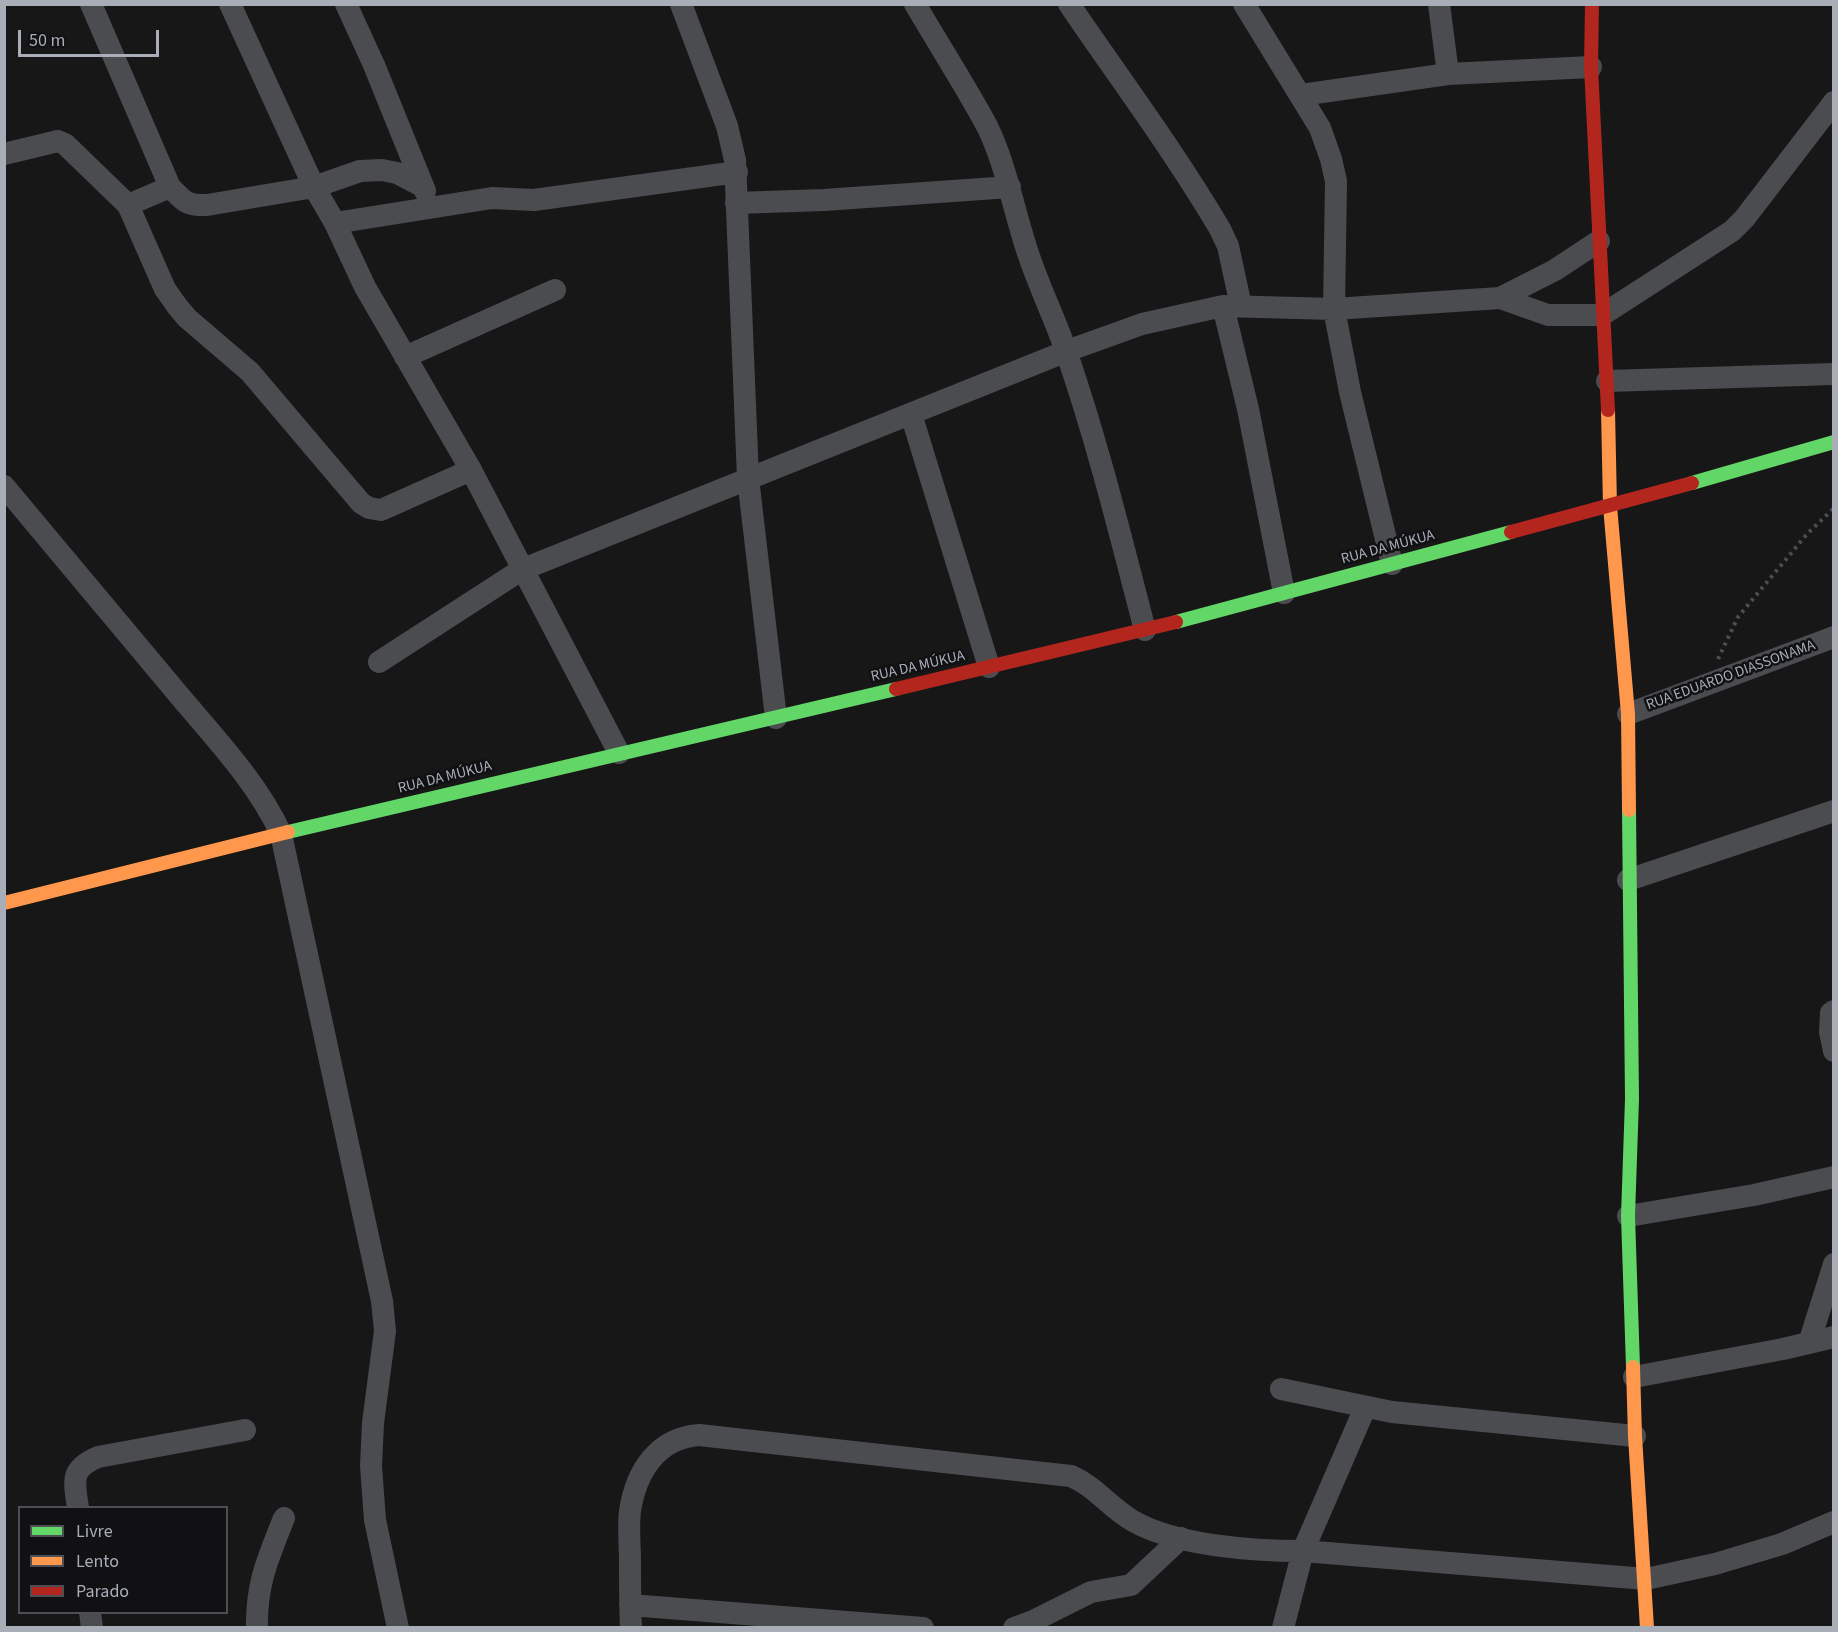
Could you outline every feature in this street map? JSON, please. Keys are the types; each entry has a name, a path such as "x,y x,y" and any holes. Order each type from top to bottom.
{"street":[{"path":"91,4 170,187 187,203 193,206 314,187 360,171 382,170 397,173 422,186"},
{"path":"230,4 314,187 335,223 365,287 471,470 521,570 619,753"},
{"path":"346,4 374,65 422,186 433,207"},
{"path":"681,4 727,126 737,171 736,203 748,478 776,718"},
{"path":"915,4 997,149 1029,255 1067,351 1101,463 1146,630"},
{"path":"1069,4 1124,85 1158,130 1228,246 1232,306 1248,409 1284,593"},
{"path":"1244,4 1301,95 1325,142 1336,181 1334,309 1350,392 1392,564"},
{"path":"1439,4 1448,74"},
{"path":"1593,4 1591,67 1607,381 1610,506 1628,714 1632,1099 1628,1216 1635,1436 1646,1579 1647,1628"},
{"path":"1301,95 1448,74 1591,67"},
{"path":"1500,298 1534,312 1548,315 1602,315 1732,231 1744,219 1833,102"},
{"path":"4,154 58,141 65,144 128,205 165,289 177,306 187,318 250,372 361,503 369,508 381,510 471,470"},
{"path":"335,223 492,198 534,200 737,171"},
{"path":"128,205 170,187"},
{"path":"736,203 824,200 1010,187"},
{"path":"379,662 521,570 1067,351 1142,324 1232,306 1334,309 1500,298 1556,270 1599,241"},
{"path":"405,357 555,290"},
{"path":"1607,381 1833,374"},
{"path":"911,414 989,667"},
{"name":"RUA DA MÚKUA","path":"4,903 619,753 1146,630 1610,506 1833,442"},
{"path":"4,486 257,792 281,834 382,1301 385,1331 373,1423 371,1466 375,1520 398,1628"},
{"name":"RUA EDUARDO DIASSONAMA","path":"1628,714 1833,637"},
{"path":"1629,880 1833,811"},
{"path":"1833,1011 1830,1032 1833,1051"},
{"path":"1628,1216 1754,1195 1833,1177"},
{"path":"1809,1343 1833,1264"},
{"path":"1634,1377 1833,1337"},
{"path":"1281,1389 1365,1408 1635,1436"},
{"path":"1282,1628 1304,1551 1365,1408"},
{"path":"78,1506 74,1477 82,1464 98,1457 245,1431"},
{"path":"631,1628 630,1512 635,1490 644,1471 662,1448 671,1442 689,1436 1071,1476 1084,1481 1134,1521 1181,1538 1264,1551 1304,1551 1646,1579 1715,1564 1782,1544 1833,1522"},
{"path":"257,1628 257,1605 263,1570 284,1518"},
{"path":"1014,1628 1091,1592 1131,1585 1181,1538"},
{"path":"630,1605 922,1628"}],"path":[{"path":"1707,685 1729,632 1738,617 1807,534 1833,508"}],"traffic: fast":[{"path":"1692,483 1834,442"},
{"path":"1176,622 1511,532"},
{"path":"288,832 896,689"},
{"path":"1629,810 1632,1099 1628,1216 1633,1367"}],"traffic: slow":[{"path":"1608,410 1610,506 1628,714 1629,810"},
{"path":"4,903 288,832"},
{"path":"1633,1367 1647,1628"}],"traffic: jam":[{"path":"1592,4 1591,67 1608,410"},
{"path":"1511,532 1692,483"},
{"path":"896,689 1176,622"}]}
